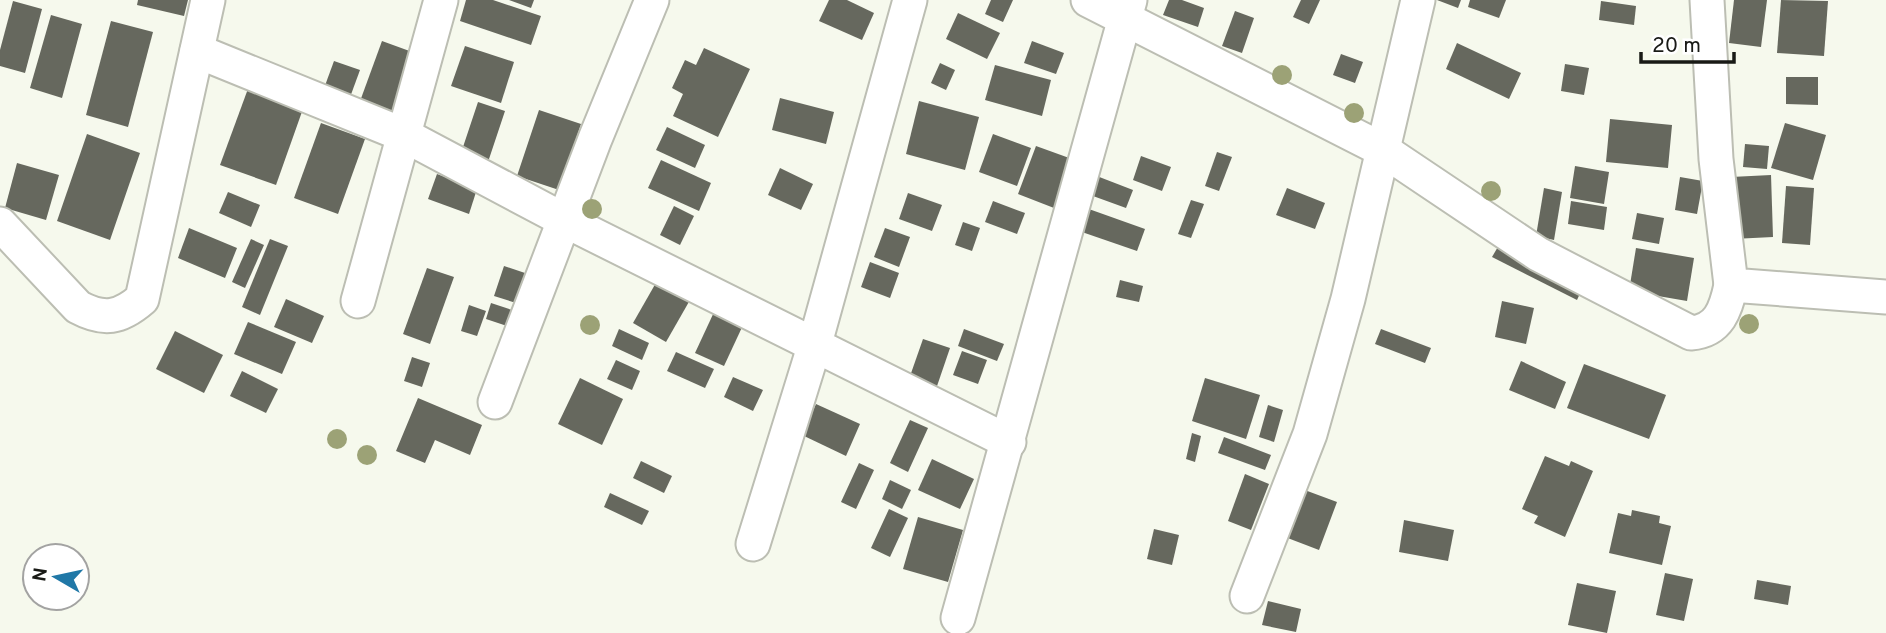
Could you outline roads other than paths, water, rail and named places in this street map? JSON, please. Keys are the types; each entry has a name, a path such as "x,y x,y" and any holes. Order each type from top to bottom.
{"street":[{"path":"0,224 78,307 92,315 110,318 128,311 142,299 208,0"},
{"path":"358,301 441,0"},
{"path":"495,402 652,0"},
{"path":"753,544 814,346 910,0"},
{"path":"1088,0 1127,10 1383,150 1538,254 1691,333 1703,332 1719,318 1726,309 1731,285 1716,159 1707,0"},
{"path":"1247,596 1310,434 1348,299 1418,0"},
{"path":"958,618 1127,10"},
{"path":"197,51 404,135 564,220 1009,442"},
{"path":"1731,285 1886,297"}]}
